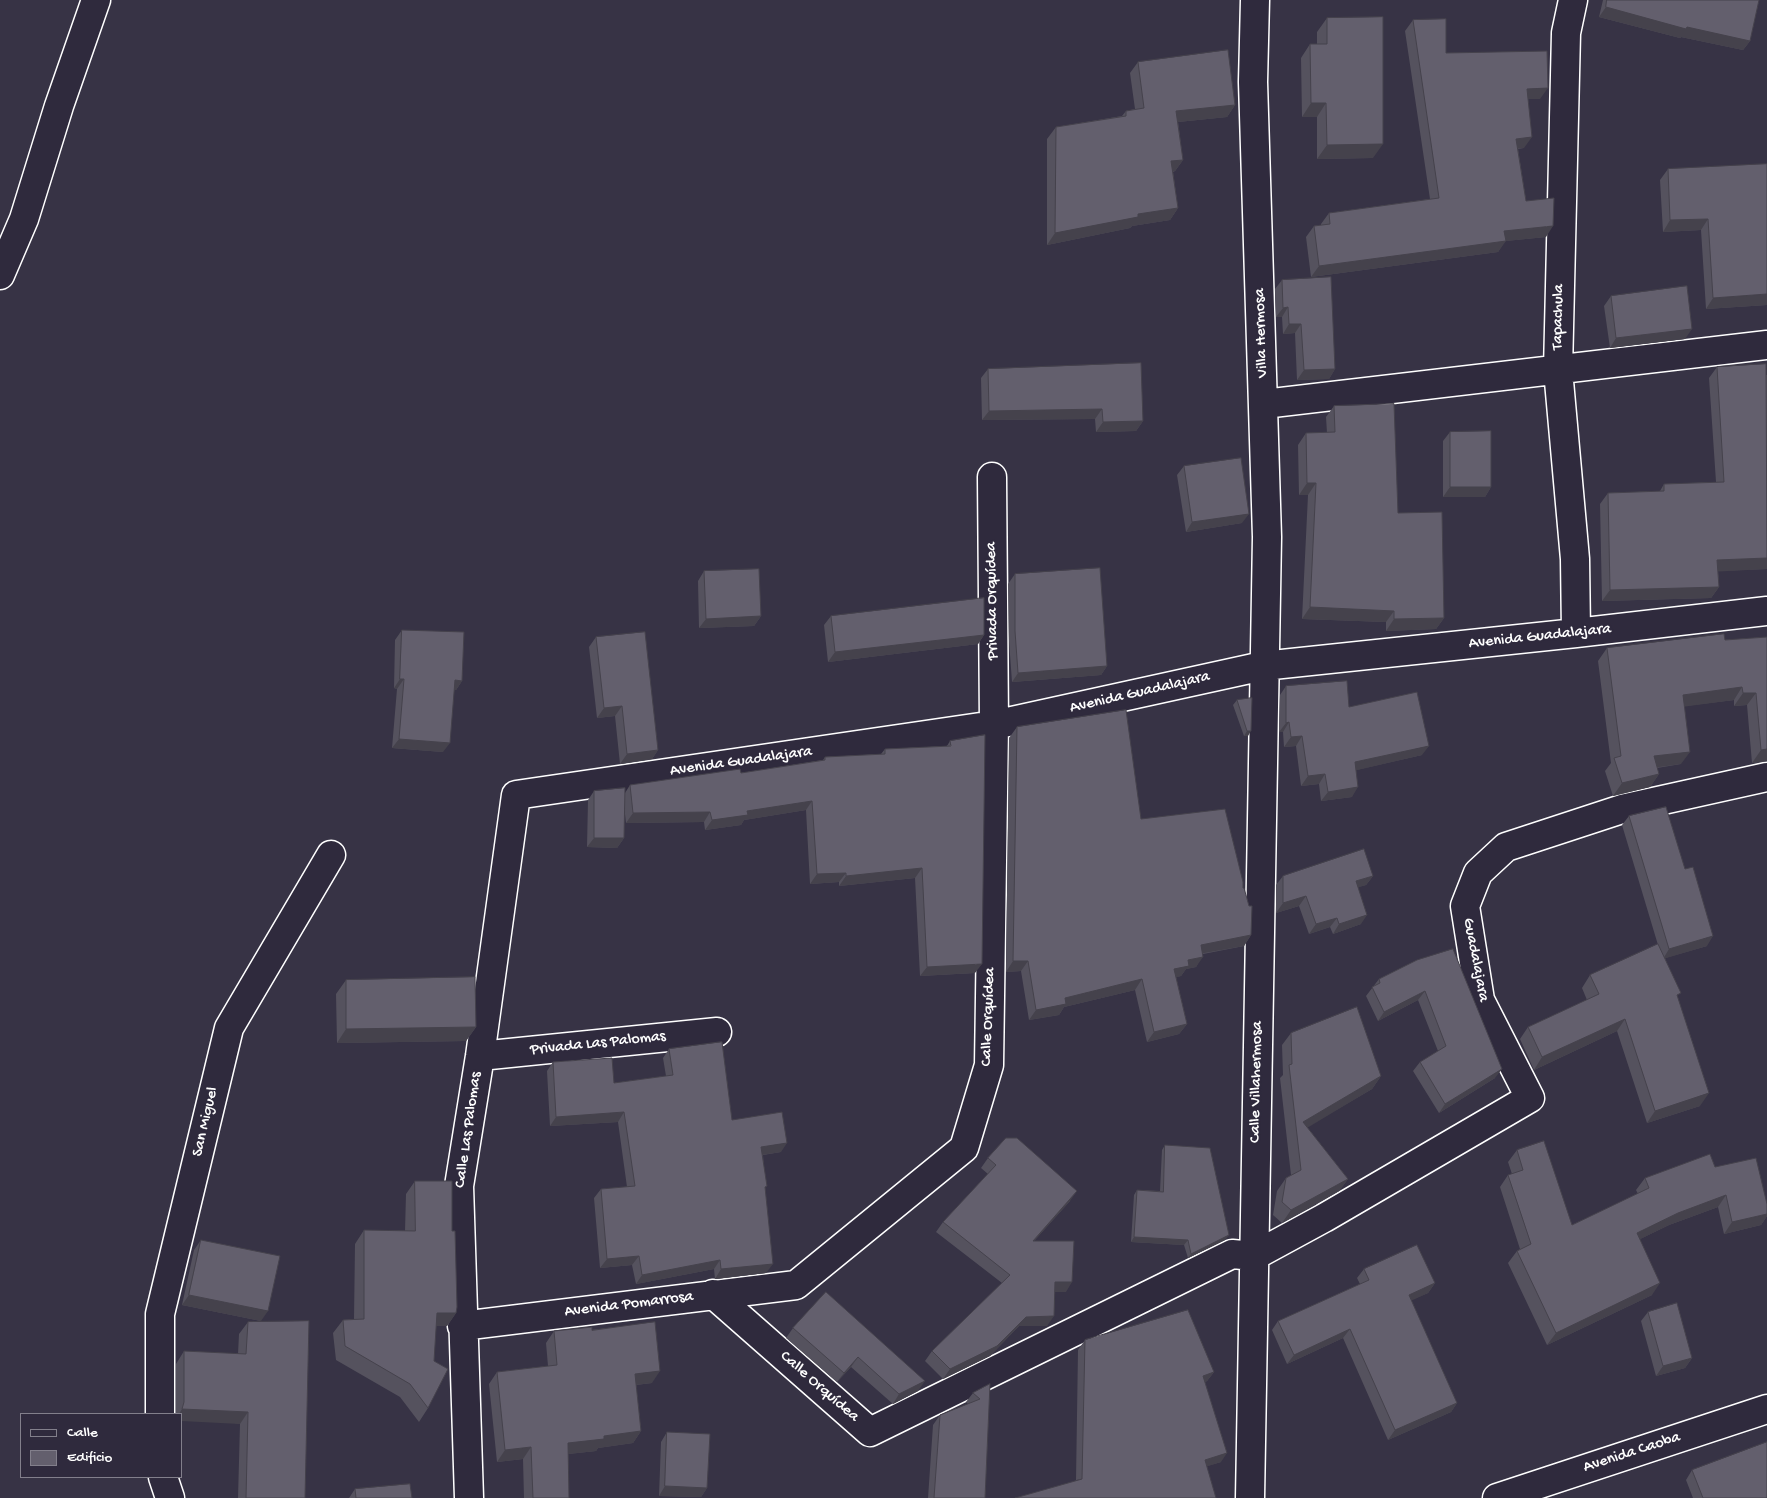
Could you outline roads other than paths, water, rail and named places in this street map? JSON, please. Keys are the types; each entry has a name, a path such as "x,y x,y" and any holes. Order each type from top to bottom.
{"street":[{"path":"0,275 24,219 58,106 96,0"},
{"name":"Villa Hermosa","path":"1255,0 1253,82 1267,537 1264,666"},
{"name":"Tapachula","path":"1573,0 1566,33 1558,370 1575,559 1576,634"},
{"path":"1264,404 1767,345"},
{"name":"Privada Orquídea","path":"992,477 994,726"},
{"name":"Avenida Guadalajara","path":"516,795 994,726 1264,666 1576,634 1767,611"},
{"name":"Calle Villahermosa","path":"1250,1498 1243,1255 1264,666"},
{"name":"Calle Orquídea","path":"796,1285 964,1148 989,1065 994,726"},
{"name":"Guadalajara","path":"1243,1255 1530,1098 1480,1000 1465,906 1478,873 1506,847 1622,809 1767,777"},
{"name":"Calle Las Palomas","path":"469,1498 459,1186 480,1056 516,795"},
{"name":"San Miguel","path":"160,1413 160,1314 229,1028 331,856"},
{"name":"Privada Las Palomas","path":"480,1056 717,1032"},
{"name":"Calle Orquídea","path":"713,1294 870,1432 1243,1255"},
{"name":"Avenida Pomarrosa","path":"462,1326 796,1285"},
{"name":"Avenida Caoba","path":"1497,1498 1767,1409"},
{"path":"163,1478 170,1498"}]}
